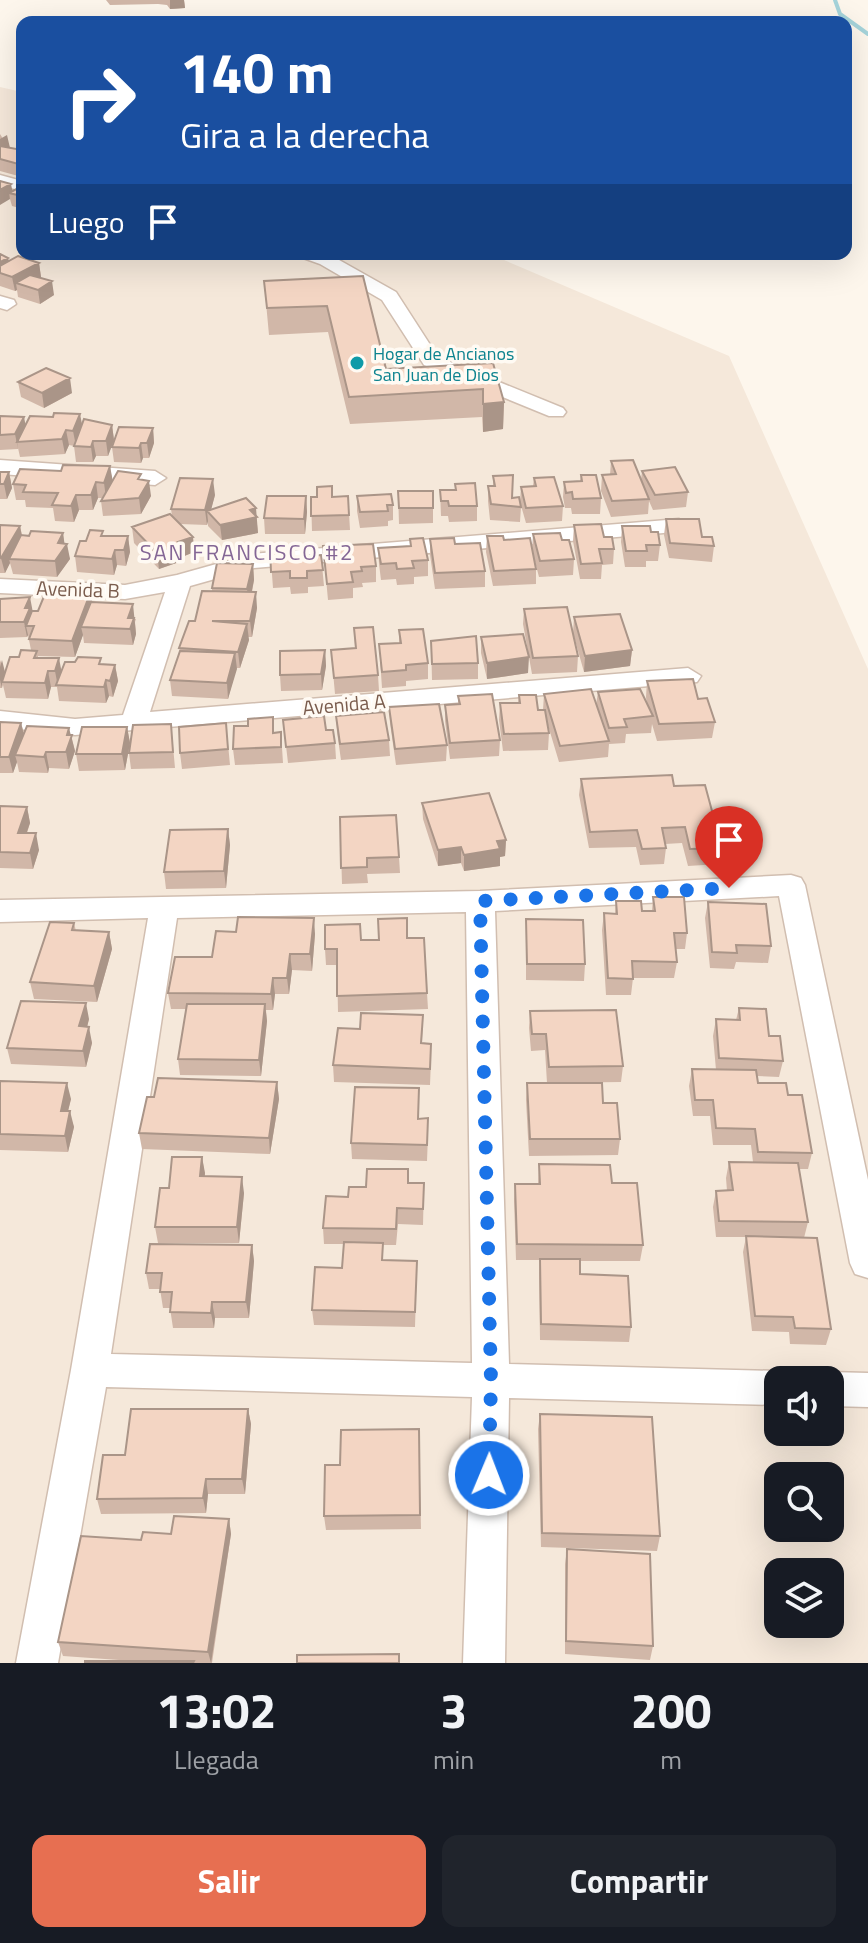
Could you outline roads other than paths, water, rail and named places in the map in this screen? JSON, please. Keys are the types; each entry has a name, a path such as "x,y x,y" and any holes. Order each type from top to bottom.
{"street":[{"path":"326,260 389,296 431,361 556,412"},
{"path":"0,467 155,478"},
{"name":"Avenida B","path":"0,586 125,592 180,582 252,561 679,526"},
{"path":"134,721 180,582"},
{"name":"Avenida A","path":"0,719 75,727 688,676"},
{"path":"0,911 480,901 791,885 868,1263"},
{"path":"480,901 491,1381 484,1663"},
{"path":"37,1663 90,1370 164,908"},
{"path":"90,1370 764,1388"},
{"path":"844,1389 868,1390"}],"waterway":[{"path":"835,0 843,16"},
{"path":"852,23 868,34"}],"place":[{"name":"Hogar de Ancianos San Juan de Dios","path":"357,363"}],"district":[{"name":"SAN FRANCISCO #2","path":"247,552"}]}
